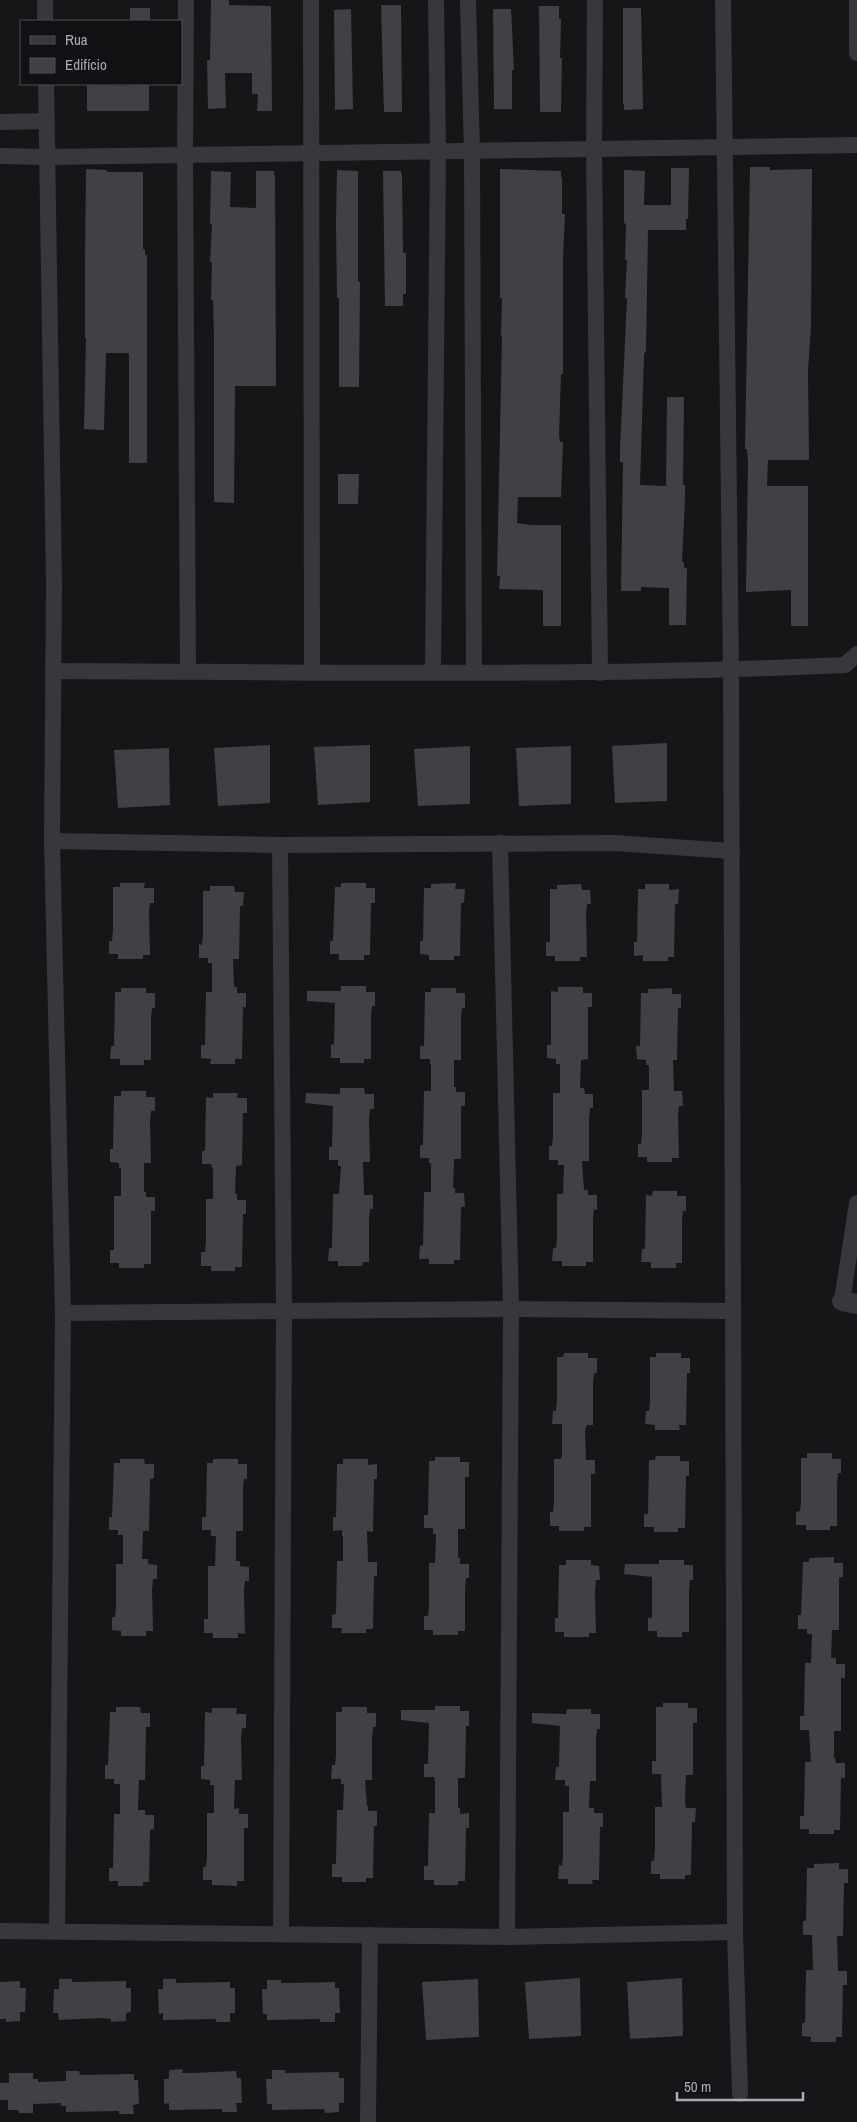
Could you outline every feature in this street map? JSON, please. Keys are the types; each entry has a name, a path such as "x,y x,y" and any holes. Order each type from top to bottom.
{"street":[{"path":"45,0 45,20"},
{"path":"186,0 184,155 188,671"},
{"path":"311,0 312,672"},
{"path":"434,672 438,152 436,0"},
{"path":"468,0 472,152 474,672"},
{"path":"595,0 594,150 600,673"},
{"path":"723,0 731,670 735,1932 740,2094"},
{"path":"856,0 857,53"},
{"path":"46,85 54,584 52,840 63,1313 57,1931"},
{"path":"0,122 47,122"},
{"path":"0,156 472,152 857,145"},
{"path":"53,671 600,673 845,665 857,654"},
{"path":"52,840 280,845 614,843 732,851"},
{"path":"500,843 511,1309 508,1937"},
{"path":"280,845 284,1310 281,1934"},
{"path":"850,1302 857,1204"},
{"path":"63,1313 511,1309 733,1311"},
{"path":"0,1931 508,1937 735,1932"},
{"path":"368,2122 370,1935"}],"building":[{"path":"211,0 229,0 229,5 271,6 272,111 257,111 258,94 252,94 252,73 225,73 226,108 208,109 207,60 210,60"},
{"path":"381,5 401,5 402,112 384,112"},
{"path":"539,6 559,6 559,19 561,19 560,58 562,58 561,112 540,112"},
{"path":"130,8 150,8 150,20 130,20"},
{"path":"623,8 641,8 643,109 624,110"},
{"path":"351,9 353,109 335,110 334,10"},
{"path":"493,9 511,9 514,70 512,70 512,109 494,109"},
{"path":"87,85 149,85 149,111 87,111"},
{"path":"750,167 770,167 770,170 812,169 811,326 808,371 809,460 768,460 767,486 808,486 808,626 791,626 791,590 746,592 748,462 747,449 745,449"},
{"path":"671,168 689,168 688,219 686,219 686,230 648,230 646,350 644,355 640,485 666,486 667,397 684,397 683,485 685,485 685,498 682,562 684,562 684,568 687,568 686,625 669,625 669,588 641,587 641,591 621,591 623,462 620,462 620,449 627,298 625,298 627,260 625,260 624,170 645,171 644,205 671,205"},
{"path":"86,169 107,170 107,172 143,172 143,249 145,249 145,255 147,255 147,463 129,463 129,353 106,353 104,430 84,429"},
{"path":"500,169 561,171 562,177 562,214 565,214 563,374 561,374 559,436 560,442 563,442 561,497 518,497 517,523 561,525 561,626 543,626 543,590 499,589 500,576 497,576 502,337 502,298 500,298"},
{"path":"337,170 358,171 359,387 339,387"},
{"path":"211,171 231,172 230,207 256,208 256,171 274,171 275,177 276,386 235,386 234,503 214,502 214,337 213,300 211,300 212,262 210,262 212,224 210,224"},
{"path":"383,171 401,171 402,176 403,253 406,253 406,294 403,294 403,306 385,306"},
{"path":"338,474 359,474 358,504 338,504"},
{"path":"667,743 667,801 615,803 612,746"},
{"path":"270,745 270,803 218,806 214,748"},
{"path":"370,745 370,802 318,805 314,747"},
{"path":"470,746 470,804 418,806 414,749"},
{"path":"571,746 571,804 519,806 516,748"},
{"path":"169,748 170,805 118,808 114,750"},
{"path":"120,883 145,883 144,888 154,888 154,903 150,903 149,913 150,955 143,955 143,959 118,959 118,954 109,954 109,941 112,941 113,930 113,887 120,887"},
{"path":"341,883 366,883 366,888 375,888 375,903 371,903 370,955 364,955 364,960 339,960 339,954 330,954 330,941 333,941 335,887 341,887"},
{"path":"456,883 455,889 465,889 464,903 461,903 460,956 454,956 454,960 429,960 429,955 420,954 420,941 423,941 424,888 431,888 431,884"},
{"path":"581,884 582,890 590,890 591,904 587,904 586,915 587,957 580,957 580,961 555,961 555,956 546,956 546,942 550,942 550,889 557,889 557,885"},
{"path":"645,884 669,884 669,890 679,889 678,904 675,904 674,957 668,957 668,961 643,961 643,955 634,956 634,942 637,942 638,889 645,889"},
{"path":"210,886 234,886 235,892 244,892 243,906 240,906 239,959 233,959 234,987 237,987 237,993 246,993 246,1007 243,1007 242,1059 235,1059 235,1064 210,1064 211,1059 201,1058 201,1045 205,1045 206,992 212,992 212,963 208,963 208,958 199,958 199,944 202,945 203,934 203,891 210,891"},
{"path":"341,986 366,986 366,992 375,992 375,1006 372,1006 371,1017 371,1059 364,1059 364,1063 340,1063 340,1058 331,1058 331,1045 334,1044 335,1003 307,1001 307,991 341,991"},
{"path":"558,987 583,987 583,993 592,993 592,1007 588,1007 588,1059 581,1060 580,1088 584,1088 585,1094 593,1094 593,1108 590,1108 589,1119 589,1161 582,1161 584,1190 588,1190 588,1195 597,1195 597,1210 594,1209 593,1220 593,1262 586,1262 586,1266 562,1266 562,1261 552,1261 553,1248 556,1248 557,1237 557,1194 563,1194 564,1165 558,1165 558,1160 549,1160 549,1146 552,1146 553,1136 553,1093 560,1093 560,1064 556,1064 556,1059 547,1058 547,1045 551,1045 551,991 558,992"},
{"path":"121,988 146,988 146,993 155,993 155,1008 152,1008 151,1018 151,1060 144,1060 144,1065 120,1065 120,1059 110,1059 111,1046 114,1046 115,992 121,992"},
{"path":"431,988 456,988 456,993 465,993 465,1008 462,1008 461,1018 461,1060 454,1060 454,1087 456,1087 456,1092 465,1092 465,1106 461,1106 461,1159 454,1159 453,1188 455,1188 455,1193 464,1193 465,1207 461,1207 460,1260 454,1260 454,1264 429,1264 429,1259 419,1259 420,1245 423,1246 424,1192 431,1192 431,1163 429,1163 429,1158 420,1158 420,1145 423,1145 424,1091 431,1091 431,1064 430,1059 420,1059 420,1046 424,1046 425,992 431,992"},
{"path":"672,988 672,994 681,994 681,1008 678,1008 677,1060 673,1060 674,1091 682,1091 683,1106 679,1106 678,1116 679,1158 672,1158 672,1162 647,1162 647,1157 638,1157 638,1144 641,1144 642,1133 642,1090 649,1090 649,1065 646,1065 646,1060 637,1059 636,1046 640,1046 641,993 648,993 648,989"},
{"path":"340,1088 364,1088 365,1094 374,1094 374,1109 370,1109 369,1119 370,1162 363,1162 364,1195 373,1195 373,1209 370,1209 369,1220 369,1262 363,1262 362,1266 338,1266 338,1261 328,1261 329,1248 332,1248 333,1194 339,1194 341,1166 338,1166 338,1160 329,1160 329,1147 332,1147 333,1106 305,1103 306,1093 340,1094"},
{"path":"121,1091 146,1091 146,1097 155,1097 155,1111 151,1111 150,1122 151,1163 144,1163 144,1192 146,1192 146,1197 155,1197 155,1211 151,1211 151,1264 144,1264 144,1268 119,1268 119,1263 110,1263 110,1250 114,1250 114,1196 121,1196 121,1168 119,1168 119,1163 110,1162 110,1149 113,1149 114,1096 121,1096"},
{"path":"213,1093 238,1093 237,1098 247,1098 247,1113 243,1113 242,1165 236,1166 235,1194 237,1194 237,1200 246,1200 246,1214 243,1214 242,1267 235,1267 235,1271 211,1271 211,1266 201,1266 201,1252 205,1252 206,1242 206,1199 213,1199 213,1170 211,1164 202,1164 202,1151 205,1151 206,1097 213,1098"},
{"path":"653,1191 677,1191 677,1196 686,1196 686,1211 683,1211 682,1221 682,1263 676,1263 676,1268 651,1268 651,1262 641,1262 642,1249 645,1249 646,1195 652,1196"},
{"path":"564,1353 588,1353 588,1358 597,1358 597,1373 594,1373 593,1383 593,1425 587,1425 585,1430 586,1460 595,1460 595,1474 591,1474 591,1527 584,1527 584,1531 559,1531 559,1526 550,1526 550,1512 553,1512 554,1502 554,1459 561,1459 562,1454 562,1424 552,1424 553,1411 556,1411 557,1400 557,1357 563,1357"},
{"path":"656,1353 681,1353 681,1358 690,1358 690,1373 687,1373 686,1425 679,1425 680,1430 655,1430 655,1425 645,1424 646,1411 649,1411 650,1401 650,1357 656,1357"},
{"path":"807,1453 832,1453 832,1459 841,1459 841,1473 838,1473 837,1484 837,1526 830,1526 830,1530 806,1530 806,1525 796,1525 796,1512 800,1511 801,1501 801,1458 807,1458"},
{"path":"656,1456 680,1456 680,1461 689,1461 689,1476 686,1476 685,1528 678,1528 678,1532 654,1532 654,1527 644,1527 644,1514 648,1514 649,1460 655,1460"},
{"path":"435,1457 460,1457 460,1462 469,1462 469,1477 465,1477 465,1529 458,1529 458,1558 460,1558 460,1564 469,1564 469,1578 466,1578 465,1589 465,1631 458,1631 458,1635 433,1635 433,1630 424,1630 424,1616 428,1616 429,1606 429,1563 435,1563 436,1534 433,1534 433,1528 424,1528 424,1515 428,1515 429,1461 435,1461"},
{"path":"120,1459 144,1459 145,1464 154,1464 154,1478 150,1479 149,1531 143,1531 142,1559 148,1559 148,1564 157,1565 157,1579 153,1579 152,1590 153,1631 146,1631 146,1636 121,1636 121,1631 112,1630 112,1617 115,1617 116,1607 116,1564 123,1564 123,1535 118,1535 118,1530 109,1530 109,1517 112,1517 114,1463 120,1463"},
{"path":"213,1459 238,1459 238,1464 247,1464 247,1479 244,1479 243,1489 243,1531 236,1531 236,1561 240,1561 240,1566 249,1567 249,1581 245,1581 244,1591 245,1634 238,1633 238,1638 213,1638 213,1633 204,1633 204,1619 208,1619 208,1566 215,1566 216,1536 211,1536 211,1530 202,1530 202,1517 206,1517 207,1463 213,1463"},
{"path":"343,1459 368,1459 368,1465 377,1464 377,1479 374,1479 373,1532 367,1531 368,1562 377,1562 377,1576 374,1576 373,1629 366,1629 366,1633 341,1633 342,1628 332,1628 332,1615 336,1614 337,1561 343,1561 342,1530 333,1531 333,1517 336,1517 337,1464 343,1464"},
{"path":"834,1557 834,1563 843,1563 843,1577 839,1577 839,1630 832,1630 831,1658 836,1658 836,1664 845,1664 845,1678 841,1678 841,1731 834,1731 834,1758 836,1763 845,1763 845,1778 841,1778 840,1830 834,1830 834,1834 809,1834 809,1829 800,1829 800,1816 804,1816 805,1762 811,1762 809,1730 800,1730 800,1716 804,1716 805,1663 811,1663 812,1634 807,1634 807,1629 798,1629 798,1615 801,1615 803,1562 809,1562 809,1558"},
{"path":"566,1560 591,1560 591,1565 599,1566 600,1580 596,1580 595,1591 596,1633 589,1633 589,1637 564,1637 564,1632 555,1632 555,1618 558,1618 559,1565 566,1565"},
{"path":"659,1560 684,1560 684,1565 693,1565 693,1580 690,1580 689,1590 689,1632 682,1632 682,1637 657,1637 657,1631 648,1631 648,1618 652,1618 652,1577 624,1574 625,1564 659,1564"},
{"path":"663,1703 688,1703 688,1708 697,1708 697,1723 693,1723 693,1775 686,1775 686,1808 696,1808 695,1822 692,1822 691,1875 685,1875 685,1879 660,1879 660,1874 651,1874 651,1861 654,1861 655,1850 655,1807 662,1807 661,1774 652,1774 652,1761 656,1761 656,1707 663,1707"},
{"path":"435,1706 460,1706 460,1711 469,1711 469,1726 466,1726 465,1778 458,1778 458,1808 460,1808 460,1814 469,1813 469,1828 466,1828 465,1881 458,1881 458,1885 434,1885 434,1880 424,1880 424,1866 428,1866 429,1813 435,1813 434,1777 424,1777 424,1764 428,1764 429,1723 401,1720 401,1710 435,1710"},
{"path":"116,1707 140,1707 141,1713 150,1713 150,1727 146,1727 145,1780 139,1780 138,1810 145,1810 145,1815 154,1815 154,1829 150,1830 149,1882 143,1882 143,1886 118,1886 118,1881 109,1881 109,1868 113,1868 114,1814 120,1814 120,1784 114,1784 114,1779 105,1779 105,1765 108,1765 110,1712 116,1712"},
{"path":"342,1707 367,1707 367,1713 376,1713 376,1727 373,1727 372,1738 372,1780 365,1780 368,1811 377,1811 377,1826 374,1826 373,1878 366,1878 366,1882 342,1882 342,1877 332,1877 332,1864 336,1864 337,1810 343,1810 344,1784 341,1784 341,1779 331,1779 332,1765 335,1765 336,1755 336,1712 342,1712"},
{"path":"212,1708 237,1708 236,1714 246,1714 246,1728 242,1728 241,1739 242,1780 235,1780 234,1809 239,1808 239,1814 248,1814 248,1828 244,1828 244,1881 237,1881 237,1886 212,1885 212,1880 203,1880 203,1867 206,1867 207,1856 207,1813 214,1813 214,1785 210,1785 210,1780 201,1779 201,1766 204,1766 205,1712 212,1713"},
{"path":"567,1709 591,1709 591,1714 600,1714 600,1729 597,1729 596,1739 596,1781 590,1781 589,1808 594,1808 594,1813 603,1813 603,1827 600,1827 599,1880 592,1880 593,1884 568,1884 568,1879 558,1879 559,1865 562,1866 563,1855 563,1812 569,1812 569,1786 565,1786 565,1780 555,1780 556,1767 559,1767 560,1726 532,1723 532,1713 566,1714"},
{"path":"839,1863 839,1869 848,1869 848,1883 844,1883 843,1936 837,1936 838,1971 847,1971 847,1985 843,1985 842,2037 836,2037 836,2042 811,2042 811,2037 802,2036 802,2023 805,2023 806,1970 813,1970 812,1935 803,1935 803,1921 806,1921 807,1868 814,1868 814,1864"},
{"path":"580,1978 581,2036 529,2039 525,1982"},
{"path":"682,1978 683,2036 630,2039 627,1982"},
{"path":"59,1979 72,1979 72,1982 126,1981 126,1988 131,1988 131,2012 126,2013 126,2021 111,2022 111,2019 101,2018 59,2020 58,2013 53,2013 54,1989 59,1989"},
{"path":"163,1979 176,1979 176,1983 230,1982 230,1988 235,1988 235,2013 230,2013 230,2022 216,2022 216,2019 163,2020 163,2013 159,2014 158,1989 163,1989"},
{"path":"478,1979 479,2037 426,2040 422,1982"},
{"path":"267,1980 281,1980 281,1983 335,1982 335,1988 339,1988 340,2013 335,2013 335,2022 320,2022 320,2019 267,2020 267,2014 263,2014 262,1989 267,1989"},
{"path":"20,1981 20,1988 26,1988 25,2012 20,2012 20,2021 6,2022 6,2019 0,2019 0,1982"},
{"path":"183,2069 182,2073 236,2071 237,2078 241,2078 242,2103 236,2103 237,2112 222,2112 222,2109 169,2110 169,2103 164,2104 164,2079 169,2079 169,2070"},
{"path":"272,2070 285,2070 285,2073 339,2072 339,2078 344,2078 344,2103 339,2103 339,2112 325,2113 324,2109 272,2110 272,2104 267,2104 266,2079 272,2079"},
{"path":"66,2071 79,2071 80,2075 134,2074 134,2080 138,2080 139,2104 133,2105 134,2114 119,2114 119,2111 66,2112 66,2106 61,2106 61,2103 33,2104 33,2113 19,2113 18,2110 8,2110 8,2100 0,2100 0,2083 9,2083 9,2073 33,2073 33,2079 38,2079 38,2082 66,2081"}]}
